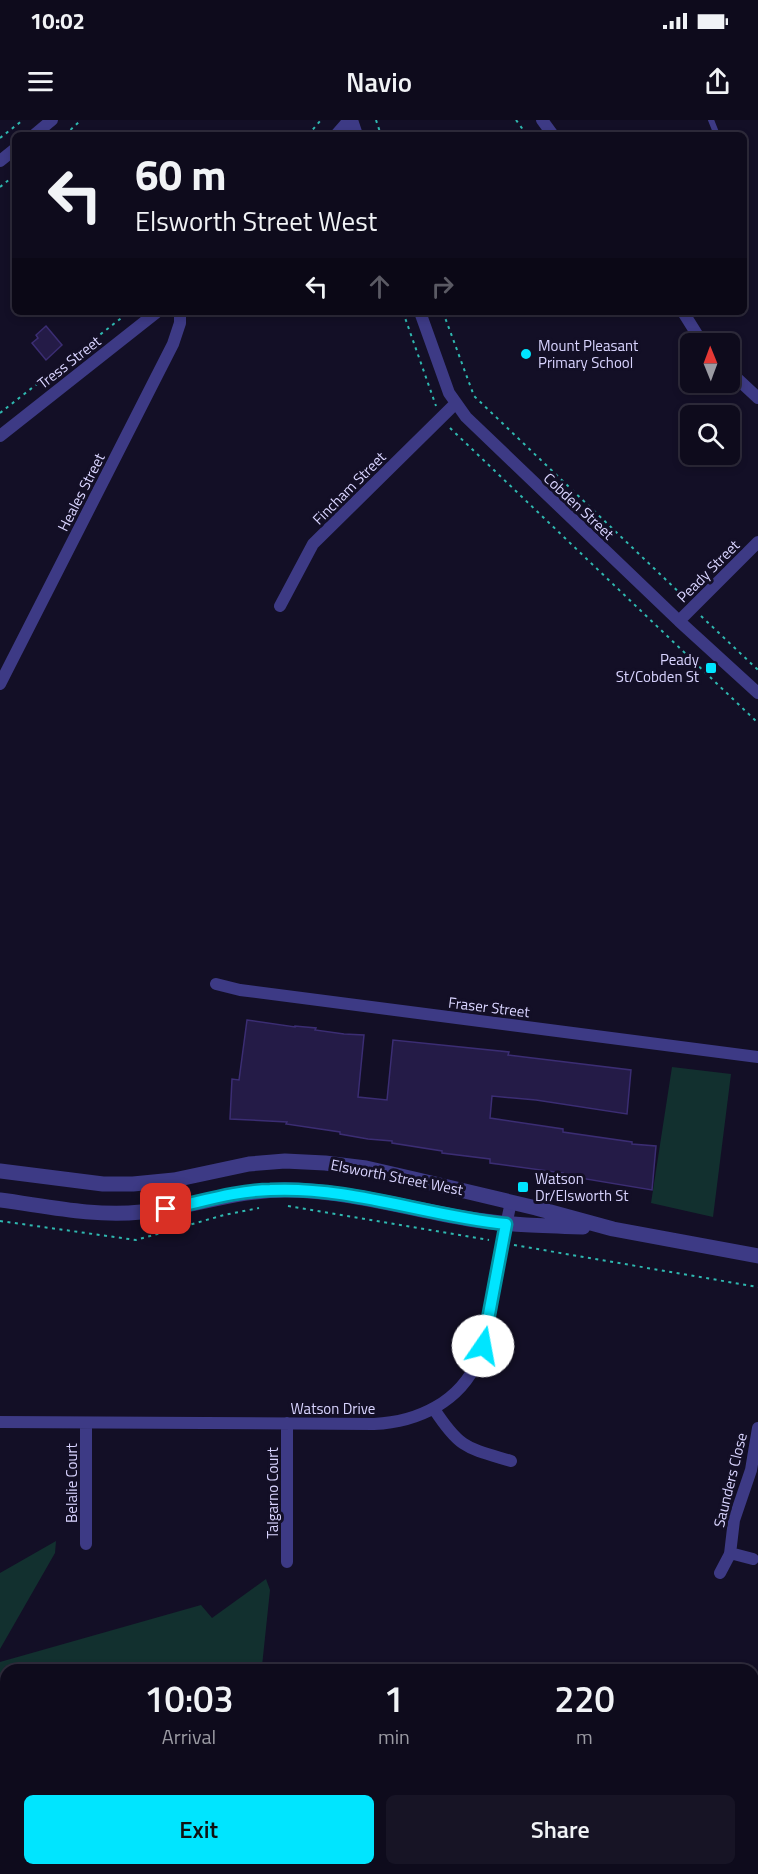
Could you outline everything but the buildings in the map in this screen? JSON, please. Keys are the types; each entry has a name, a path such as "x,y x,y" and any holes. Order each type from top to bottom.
{"street":[{"path":"38,132 52,120"},
{"path":"339,132 351,120"},
{"path":"0,161 12,151"},
{"name":"Tress Street","path":"0,436 153,315"},
{"name":"Heales Street","path":"0,684 173,344 180,323 180,315"},
{"name":"Cobden Street","path":"421,315 455,404 482,434 758,693"},
{"path":"685,315 696,333"},
{"path":"740,381 758,398"},
{"name":"Fincham Street","path":"279,606 313,544 455,404"},
{"name":"Peady Street","path":"679,621 758,542"},
{"name":"Fraser Street","path":"216,984 240,990 758,1057"},
{"name":"Elsworth Street West","path":"0,1171 102,1184 132,1184 174,1180 249,1164 305,1161 366,1168 613,1229 758,1256"},
{"name":"Elsworth Street West","path":"0,1200 124,1213 166,1209 238,1193 304,1190 506,1224 613,1229"},
{"name":"Watson Drive","path":"0,1422 384,1424 416,1418 434,1409 455,1393 469,1376 479,1358 486,1332 495,1243 506,1224 511,1202"},
{"path":"434,1409 461,1444 511,1461"},
{"name":"Belalie Court","path":"86,1544 87,1423"},
{"name":"Talgarno Court","path":"287,1423 287,1562"},
{"name":"Saunders Close","path":"720,1573 730,1554 734,1520 754,1476 758,1428"},
{"path":"730,1554 753,1559"}],"path":[{"path":"0,138 23,120"},
{"path":"68,132 81,120"},
{"path":"311,132 321,120"},
{"path":"0,187 12,177"},
{"path":"0,413 125,315"},
{"path":"444,315 474,396 758,670"},
{"path":"0,1221 136,1240 224,1215 266,1206"},
{"path":"288,1206 758,1287"}],"green space":[{"path":"672,1067 731,1074 713,1217 651,1203"},
{"path":"56,1541 55,1553 0,1649 0,1573"},
{"path":"266,1579 270,1590 262,1664 0,1664 0,1662 201,1605 212,1618"}],"place":[{"name":"Mount Pleasant Primary School","path":"526,354"},
{"name":"Peady St/Cobden St","path":"711,668"},
{"name":"Watson Dr/Elsworth St","path":"523,1187"}],"route":[{"path":"166,1209 238,1193 304,1190 506,1224 483,1346"}]}
